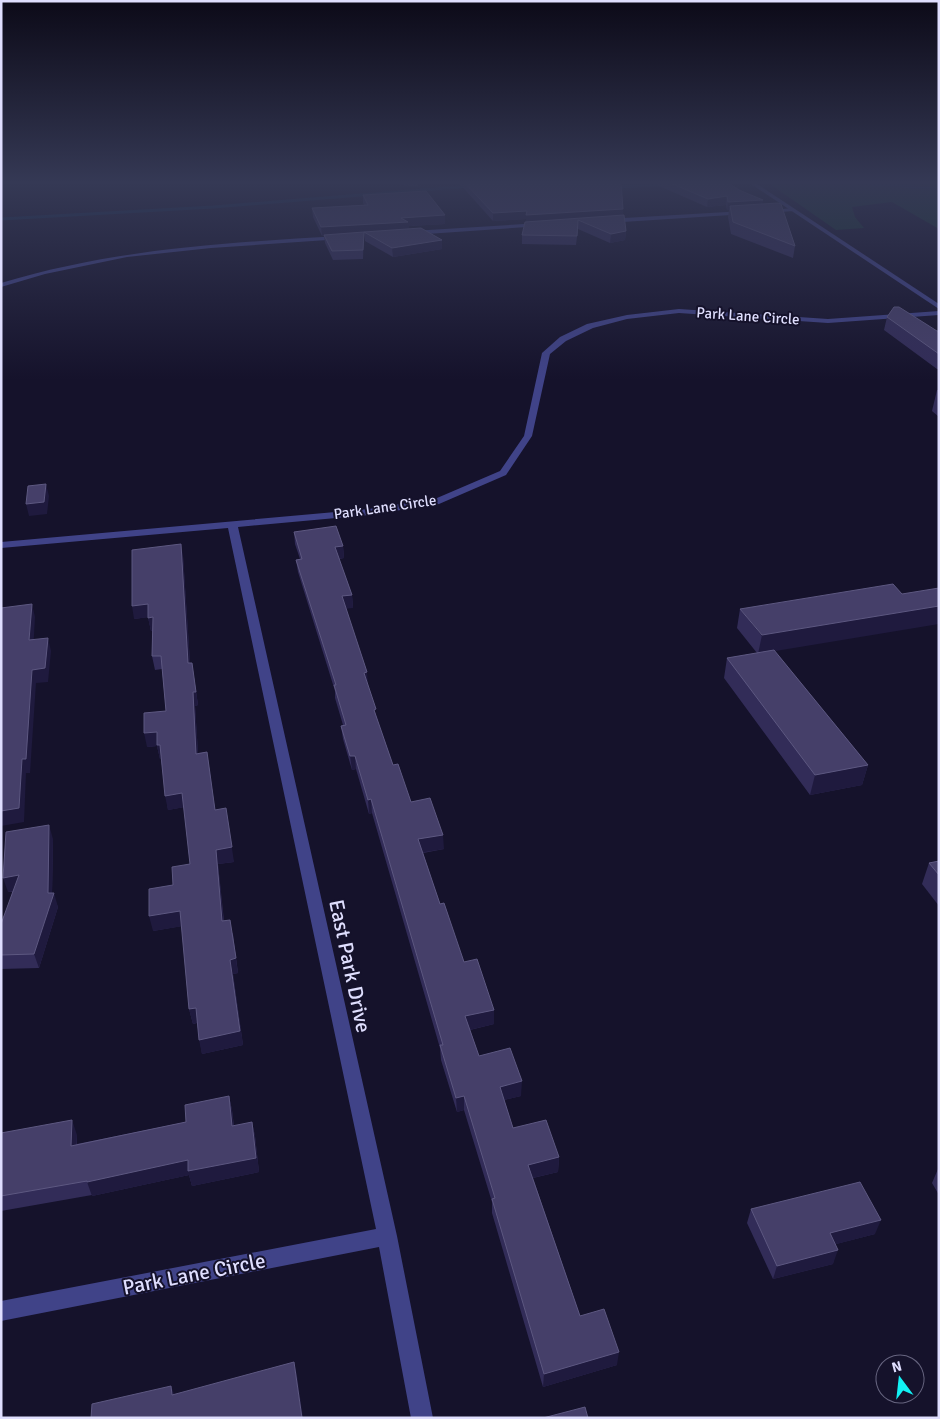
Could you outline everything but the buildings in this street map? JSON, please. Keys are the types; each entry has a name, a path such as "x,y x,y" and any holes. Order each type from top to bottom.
{"street":[{"path":"1,285 81,262 147,251 189,248"},
{"path":"850,248 939,307"},
{"name":"Park Lane Circle","path":"1,546 369,512 439,501 503,473 528,436 546,353 563,339 590,326 627,317 680,311 828,321 939,313"},
{"name":"East Park Drive","path":"232,524 387,1236 422,1418"},
{"name":"Park Lane Circle","path":"1,1311 387,1236"}]}
